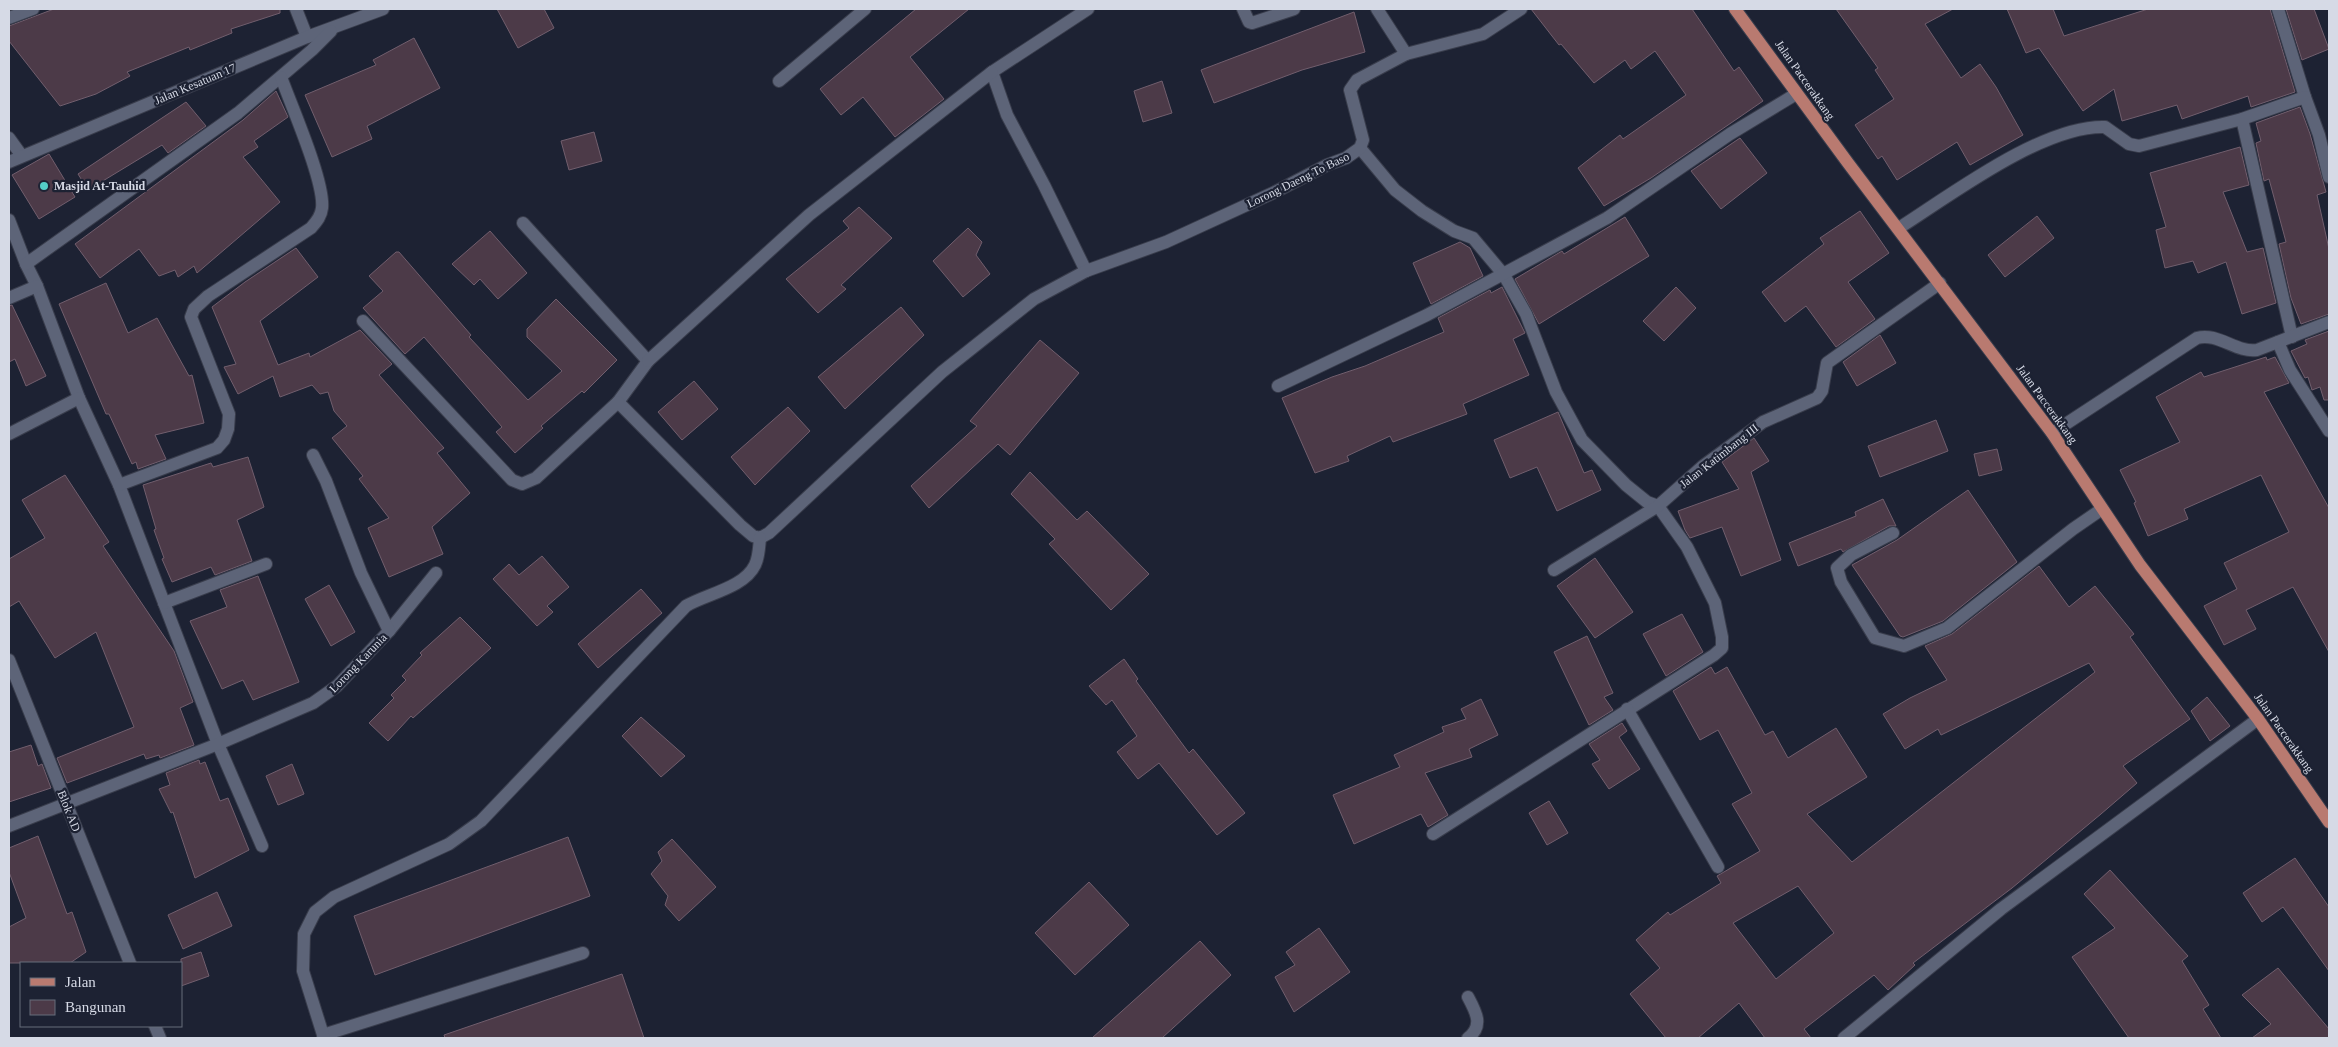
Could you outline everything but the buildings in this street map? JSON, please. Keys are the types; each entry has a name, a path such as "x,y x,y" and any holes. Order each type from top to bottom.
{"main road":[{"name":"Jalan Paccerakkang","path":"1734,9 1762,43 1796,94 2052,433 2140,565 2258,719 2329,822"}],"street":[{"path":"9,18 32,9"},
{"path":"296,9 307,37"},
{"name":"Jalan Kesatuan 17","path":"9,162 307,37 383,9"},
{"path":"779,81 865,9"},
{"path":"363,321 512,480 522,484 536,478 618,402 648,362 809,215 992,72 1088,9"},
{"path":"1243,9 1249,22 1252,23 1294,9"},
{"path":"1378,9 1406,54"},
{"name":"Lorong Daeng To Baso","path":"760,538 769,533 942,372 982,338 1034,299 1086,272 1166,242 1275,192 1327,165 1346,158 1360,148 1363,140 1350,90 1357,80 1406,54 1483,34 1521,9"},
{"path":"2278,9 2319,135 2329,178"},
{"path":"26,264 238,113 312,50 332,29"},
{"path":"992,72 1007,115 1044,184 1086,272"},
{"path":"119,485 217,448 224,440 229,414 191,317 194,309 208,296 310,228 318,219 322,210 319,184 280,77"},
{"path":"1278,386 1504,275 1607,218 1730,134 1796,94"},
{"path":"1899,228 1998,166 2060,136 2086,128 2105,127 2135,147 2242,119 2305,96"},
{"path":"2242,119 2292,337"},
{"path":"9,138 22,156"},
{"path":"1360,148 1395,190 1422,211 1454,231 1473,238 1504,275 1526,314 1556,392 1582,440 1626,485 1647,502 1658,506 1687,547 1715,602 1723,644 1722,648 1714,655 1433,834"},
{"path":"9,220 26,264 37,286 79,398 119,485 218,744 262,846"},
{"path":"523,223 648,362"},
{"name":"Jalan Katimbang III","path":"1554,570 1658,506 1740,437 1763,422 1818,398 1822,391 1827,363 1940,283"},
{"path":"9,298 37,286"},
{"path":"2052,433 2198,338 2212,337 2247,351 2278,342 2329,322"},
{"path":"2278,342 2290,370 2329,431"},
{"path":"9,434 79,398"},
{"path":"583,953 323,1036 303,971 304,934 315,912 334,897 449,844 481,821 686,606 702,597 731,587 750,573 755,565 760,538 753,536 740,525 618,402"},
{"name":"Lorong Karunia","path":"9,826 218,744 326,695 389,631 361,573 326,481 313,454"},
{"path":"1893,533 1851,554 1837,568 1840,582 1875,638 1904,646 1947,628 2073,529 2102,509"},
{"path":"164,603 266,564"},
{"path":"389,631 436,572"},
{"name":"Blok AD","path":"9,660 130,962"},
{"path":"1627,709 1718,867"},
{"path":"1844,1038 2001,909 2258,719"},
{"path":"1468,997 1474,1009 1478,1026 1476,1032 1468,1038"}],"place":[{"name":"Masjid At-Tauhid","path":"44,186"}]}
